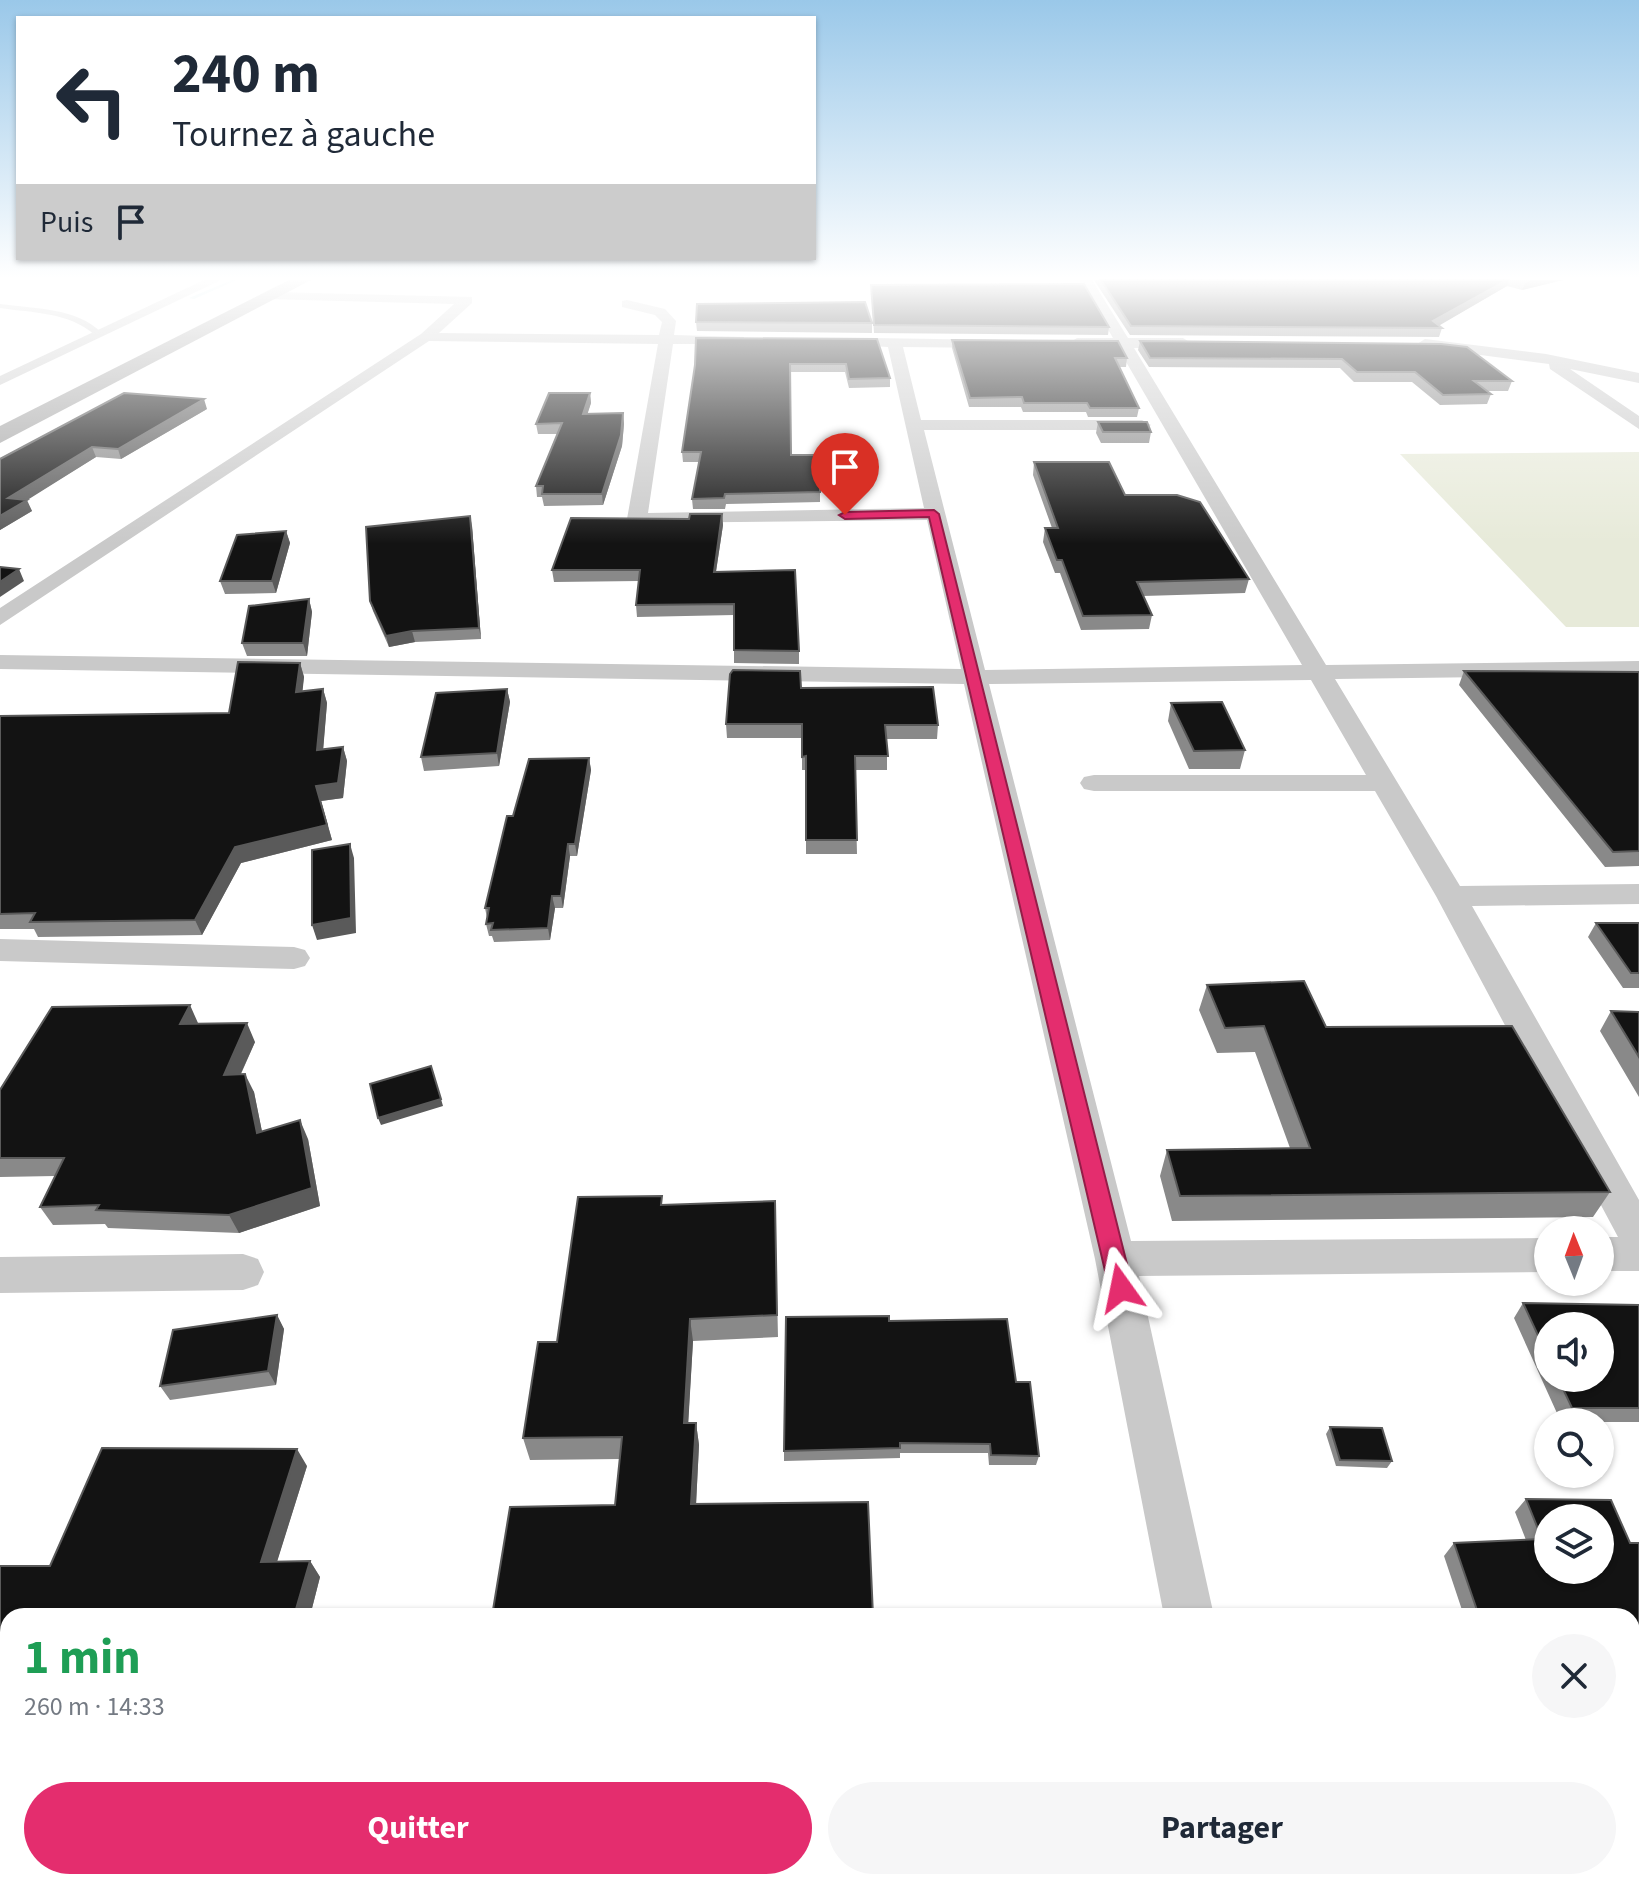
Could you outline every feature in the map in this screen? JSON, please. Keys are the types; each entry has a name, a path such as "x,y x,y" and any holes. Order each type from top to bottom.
{"main road":[{"path":"0,436 123,368"}],"street":[{"path":"1,381 27,368"},
{"path":"0,618 379,368"},
{"path":"661,368 637,519 934,514"},
{"path":"900,368 1115,1259 1187,1608"},
{"path":"1139,368 1451,896 1639,1237"},
{"path":"1559,368 1639,424"},
{"path":"1591,368 1639,378"},
{"path":"1,381 27,387"},
{"path":"913,425 1172,425"},
{"path":"0,662 975,677 1639,668"},
{"path":"1094,783 1384,783"},
{"path":"1451,896 1639,894"},
{"path":"0,950 294,958"},
{"path":"1614,1254 1639,1254"},
{"path":"1115,1259 1534,1255"},
{"path":"0,1275 243,1272"}],"green space":[{"path":"1639,452 1639,627 1566,627 1400,454"}],"building":[{"path":"695,368 790,368 791,455 820,455 820,492 725,494 724,498 692,499 701,452 682,452"},
{"path":"847,368 887,368 890,378 849,379"},
{"path":"961,368 1120,368 1139,408 1090,408 1087,403 1024,403 1022,397 970,398"},
{"path":"1353,368 1495,368 1512,381 1474,381 1491,394 1443,395 1415,372 1357,372"},
{"path":"124,393 204,399 118,449 92,447 8,498 27,500 0,516 0,459"},
{"path":"549,393 590,393 583,414 623,413 621,435 602,494 542,494 543,486 536,486 562,423 536,424"},
{"path":"1098,422 1147,422 1151,432 1103,432"},
{"path":"1034,462 1109,462 1125,495 1177,495 1200,502 1249,579 1137,582 1152,615 1083,616 1062,560 1057,560 1045,528 1058,528"},
{"path":"690,514 722,514 714,572 795,570 799,651 734,650 734,604 636,605 640,570 552,570 571,518 689,519"},
{"path":"470,516 479,628 412,631 386,636 370,601 366,527"},
{"path":"286,531 272,581 220,581 237,535"},
{"path":"0,567 19,569 0,582"},
{"path":"309,599 303,643 242,643 249,606"},
{"path":"238,662 300,663 296,692 323,689 317,750 343,747 338,783 316,786 327,825 235,847 195,920 30,922 35,913 0,914 0,716 229,713"},
{"path":"733,670 800,671 801,688 933,687 938,725 885,725 888,756 855,756 857,840 806,840 806,756 802,757 802,724 726,724 730,674"},
{"path":"1464,671 1639,672 1639,851 1613,852"},
{"path":"507,689 497,753 421,757 436,693"},
{"path":"1222,702 1245,750 1194,751 1171,703"},
{"path":"589,758 575,844 568,844 561,896 552,896 548,928 491,930 493,923 486,924 489,908 485,908 507,816 513,816 529,759"},
{"path":"350,844 351,918 312,925 312,850"},
{"path":"1596,923 1639,923 1639,973 1631,973"},
{"path":"1304,981 1326,1027 1512,1026 1610,1192 1180,1196 1167,1150 1310,1148 1264,1026 1225,1028 1207,985"},
{"path":"190,1005 180,1024 247,1023 224,1075 245,1074 257,1133 300,1120 312,1188 229,1215 96,1210 99,1205 40,1207 64,1158 0,1158 0,1090 52,1007"},
{"path":"1611,1011 1639,1012 1639,1057"},
{"path":"431,1066 441,1099 378,1118 370,1084"},
{"path":"662,1196 661,1205 775,1201 777,1315 690,1319 684,1423 696,1423 691,1504 868,1502 873,1608 493,1608 510,1507 615,1505 622,1437 523,1438 538,1342 557,1342 578,1197"},
{"path":"1523,1303 1639,1305 1639,1408 1572,1408 1565,1392 1614,1392 1614,1312 1534,1312 1534,1327"},
{"path":"277,1315 268,1371 160,1386 173,1330"},
{"path":"889,1316 889,1321 1007,1319 1016,1382 1030,1382 1039,1456 991,1455 990,1444 900,1443 900,1448 784,1451 786,1317"},
{"path":"1330,1427 1382,1428 1392,1461 1340,1460"},
{"path":"102,1448 297,1449 261,1562 310,1561 296,1608 0,1608 0,1566 50,1566"},
{"path":"1526,1499 1611,1500 1613,1504 1534,1504 1534,1519"},
{"path":"1614,1507 1630,1543 1639,1543 1639,1608 1476,1608 1454,1543 1534,1539 1534,1584 1614,1584"}],"route":[{"path":"845,515 934,514 1121,1288"}]}
